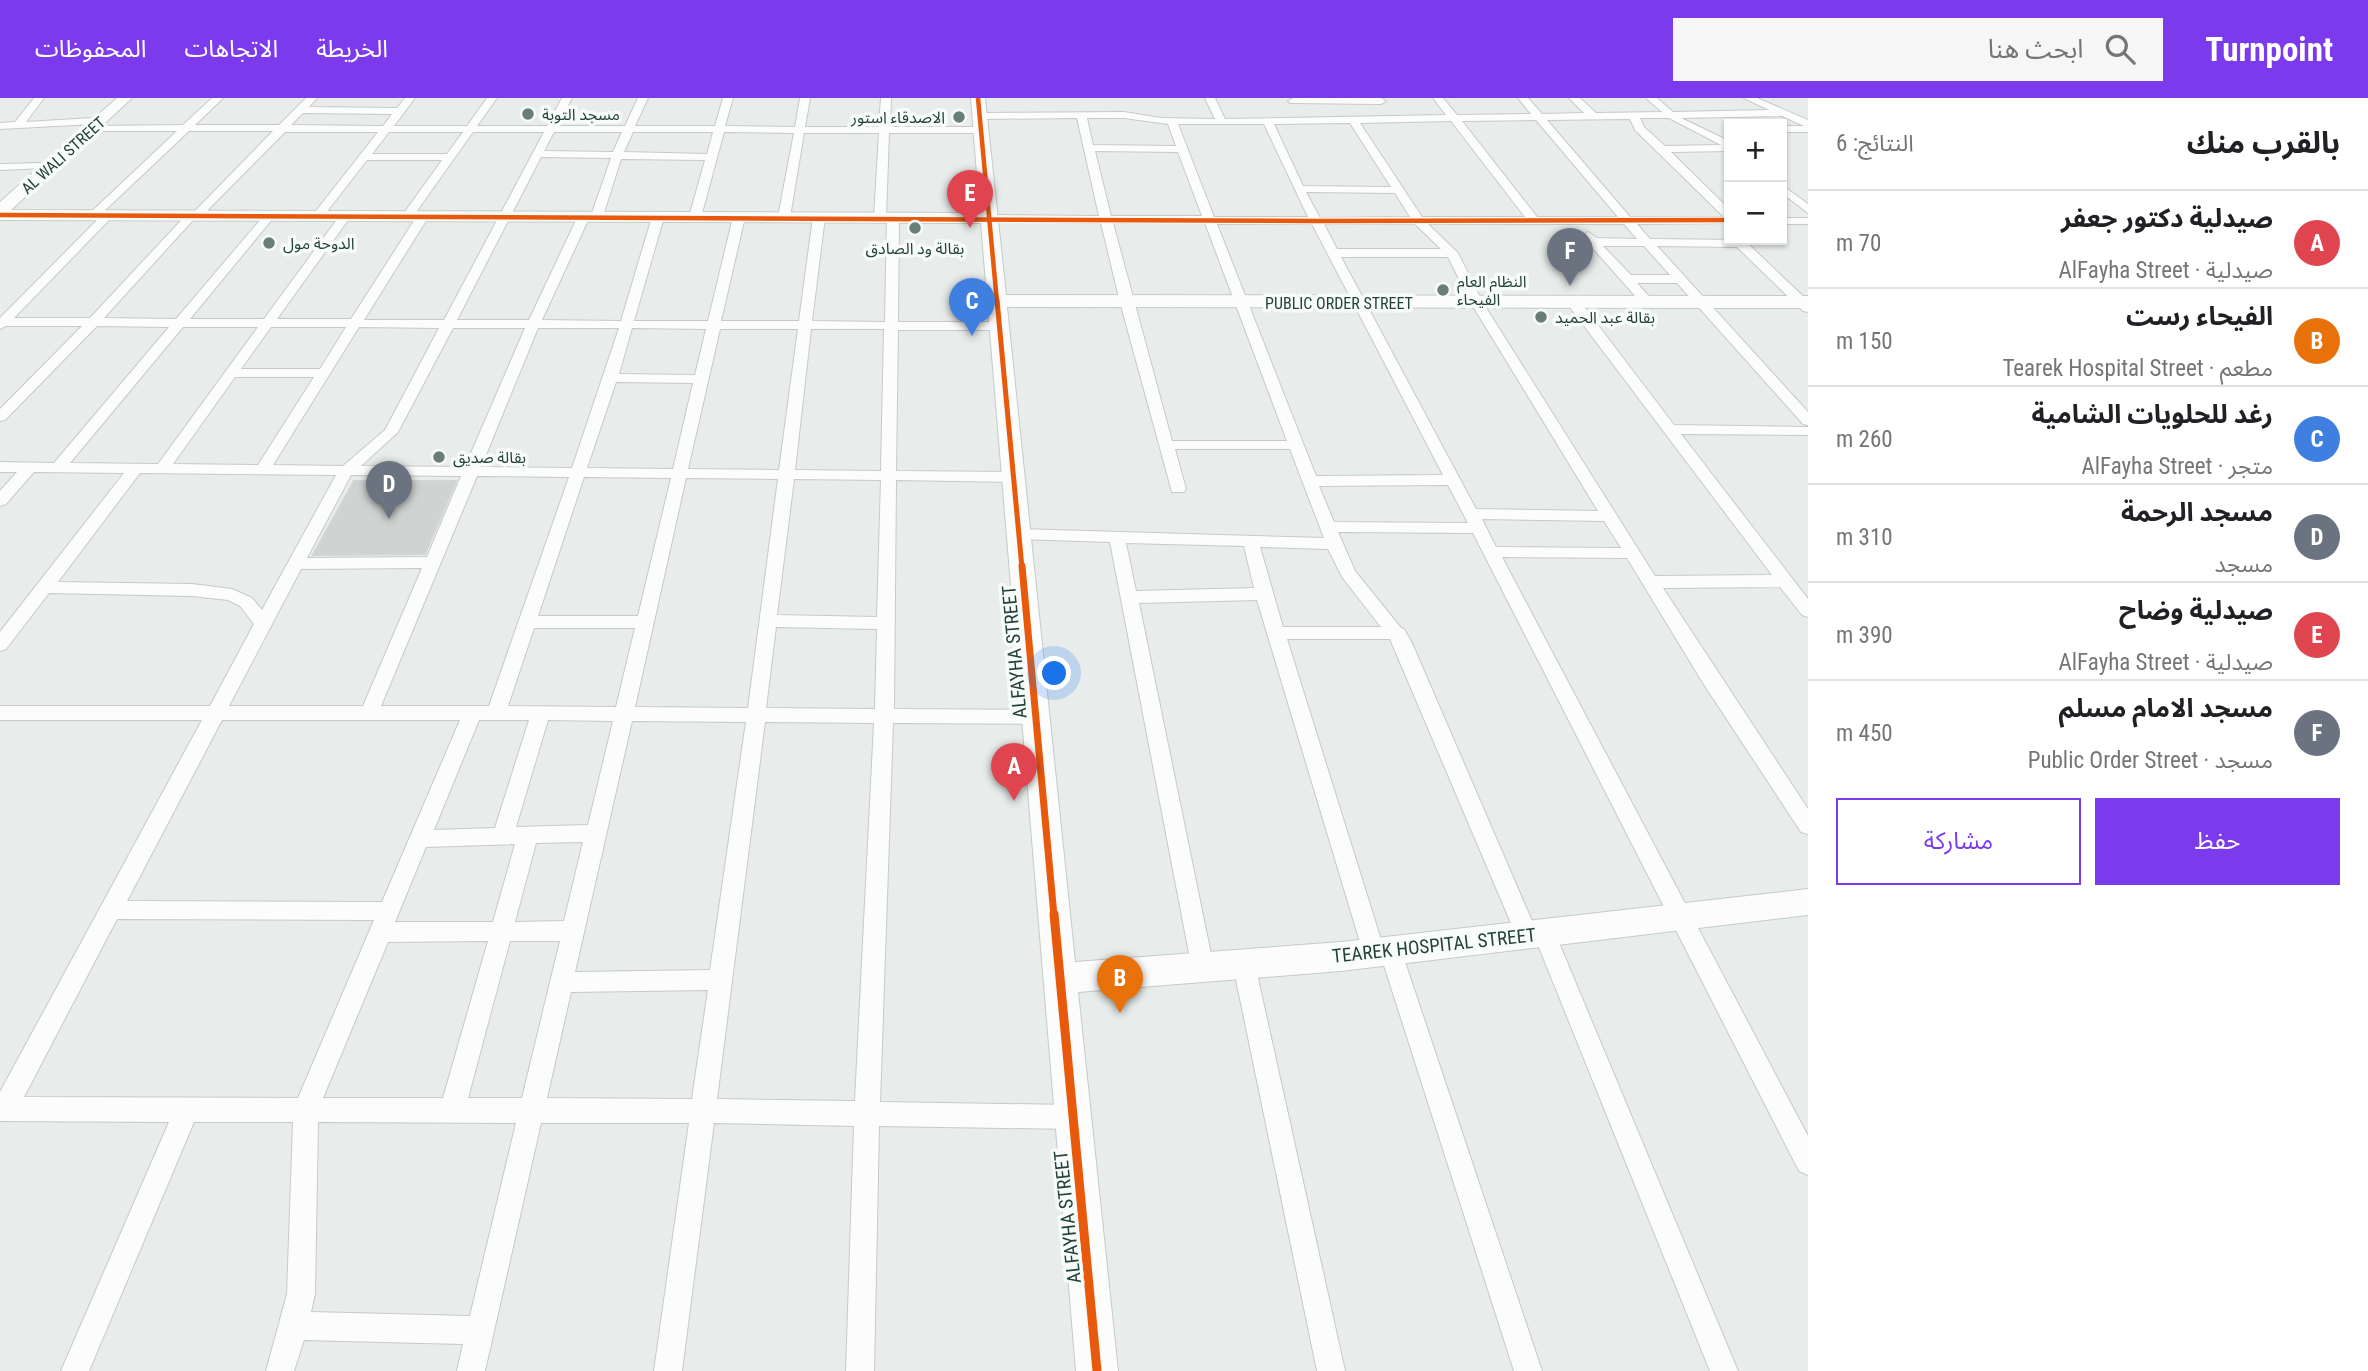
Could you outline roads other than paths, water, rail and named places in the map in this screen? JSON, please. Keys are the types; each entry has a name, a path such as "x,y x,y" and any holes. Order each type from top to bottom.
{"street":[{"path":"19,124 38,98"},
{"name":"AL WALI STREET","path":"0,213 117,98"},
{"name":"AL WALI STREET","path":"0,201 125,98"},
{"path":"1,323 101,215 218,98"},
{"path":"0,417 312,98"},
{"path":"318,216 411,98"},
{"path":"262,471 353,325 448,156 472,128 492,98"},
{"path":"567,98 391,432 345,472 113,910 2,1109 702,1111 1073,1117"},
{"path":"369,713 533,325 591,216 643,98"},
{"path":"695,217 728,98"},
{"path":"784,217 805,98"},
{"path":"860,1371 886,623 891,326 884,130 886,98"},
{"path":"1210,98 1222,122"},
{"path":"1438,98 1534,219"},
{"path":"1523,98 1626,219 1808,421"},
{"path":"1574,98 1592,115"},
{"path":"1651,98 1667,114 1724,143"},
{"path":"1749,98 1787,113 1804,127 1808,137"},
{"path":"1292,99 1379,100 1395,118"},
{"path":"1292,99 1304,120"},
{"path":"301,110 400,111"},
{"path":"0,126 93,124 186,128 884,130 979,115 1044,112 1081,116 1132,112 1172,121 1222,122 1787,113"},
{"path":"1631,114 1639,123 1639,128 1662,149 1724,218"},
{"name":"ALFAYHA STREET","path":"979,115 1097,1371"},
{"path":"1081,116 1091,148 1126,302 1178,489"},
{"path":"1352,118 1419,222 1452,253 1477,303 1710,678 1808,826"},
{"path":"1172,121 1334,544 1355,583 1398,633 1536,934 1724,1371"},
{"path":"1267,121 1299,189 1808,1162"},
{"path":"1695,128 1718,128"},
{"path":"1662,149 1724,146"},
{"path":"1091,148 1183,149"},
{"path":"538,154 712,157"},
{"path":"364,158 448,156"},
{"path":"0,168 41,166"},
{"path":"1299,189 1398,190"},
{"path":"1787,192 1808,211"},
{"path":"0,213 1419,222 1724,219"},
{"path":"58,468 270,215"},
{"path":"162,469 345,216"},
{"path":"496,713 610,378 658,216"},
{"path":"471,1371 739,217"},
{"path":"668,1371 756,715 784,475 819,217"},
{"path":"1573,219 1649,303"},
{"path":"1787,221 1808,221"},
{"path":"1593,242 1724,241"},
{"path":"1743,245 1806,304"},
{"path":"1333,253 1452,253"},
{"path":"1628,279 1681,279"},
{"name":"PUBLIC ORDER STREET","path":"997,314 1126,302 1806,304"},
{"path":"1574,303 1808,611"},
{"path":"1,323 891,326 997,314"},
{"path":"231,373 322,373"},
{"path":"610,378 701,379"},
{"path":"1669,429 1808,431"},
{"path":"1165,445 1295,445"},
{"path":"0,467 1014,477"},
{"path":"0,500 30,467"},
{"path":"1,642 135,469"},
{"path":"1310,481 1452,480"},
{"path":"1328,527 1610,516"},
{"path":"1019,534 1334,544"},
{"path":"1117,538 1203,968"},
{"path":"1251,542 1274,633 1528,1371"},
{"path":"1491,552 1634,553"},
{"path":"296,564 432,562"},
{"path":"1652,582 1786,581"},
{"path":"44,587 192,590 232,595 246,602 264,624"},
{"path":"1127,597 1264,594"},
{"path":"768,621 886,623"},
{"path":"526,622 644,622"},
{"path":"1274,633 1398,633"},
{"path":"0,713 541,713 1037,718"},
{"path":"503,836 541,713"},
{"path":"280,1371 294,1326 300,1294 306,1109 472,714"},
{"path":"419,839 595,833"},
{"path":"452,1110 528,835"},
{"name":"TEAREK HOSPITAL STREET","path":"1060,978 1244,965 1382,951 1808,902"},
{"path":"113,910 389,911"},
{"path":"380,932 573,931"},
{"path":"1244,965 1331,1371"},
{"path":"562,982 719,980"},
{"path":"75,1371 186,1110"},
{"path":"294,1326 480,1330"}],"place":[{"name":"مسجد التوبة","path":"528,114"},
{"name":"الاصدقاء استور","path":"959,117"},
{"name":"بقالة ود الصادق","path":"915,228"},
{"name":"صيدلية وضاح","path":"970,228"},
{"name":"الدوحة مول","path":"269,243"},
{"name":"مسجد الامام مسلم","path":"1570,286"},
{"name":"النظام العام الفيحاء","path":"1443,290"},
{"name":"بقالة عبد الحميد","path":"1541,317"},
{"name":"رغد للحلويات الشامية","path":"972,336"},
{"name":"بقالة صديق","path":"439,457"},
{"name":"مسجد الرحمة","path":"389,519"},
{"name":"صيدلية دكتور جعفر","path":"1014,801"},
{"name":"الفيحاء رست","path":"1120,1013"}]}
